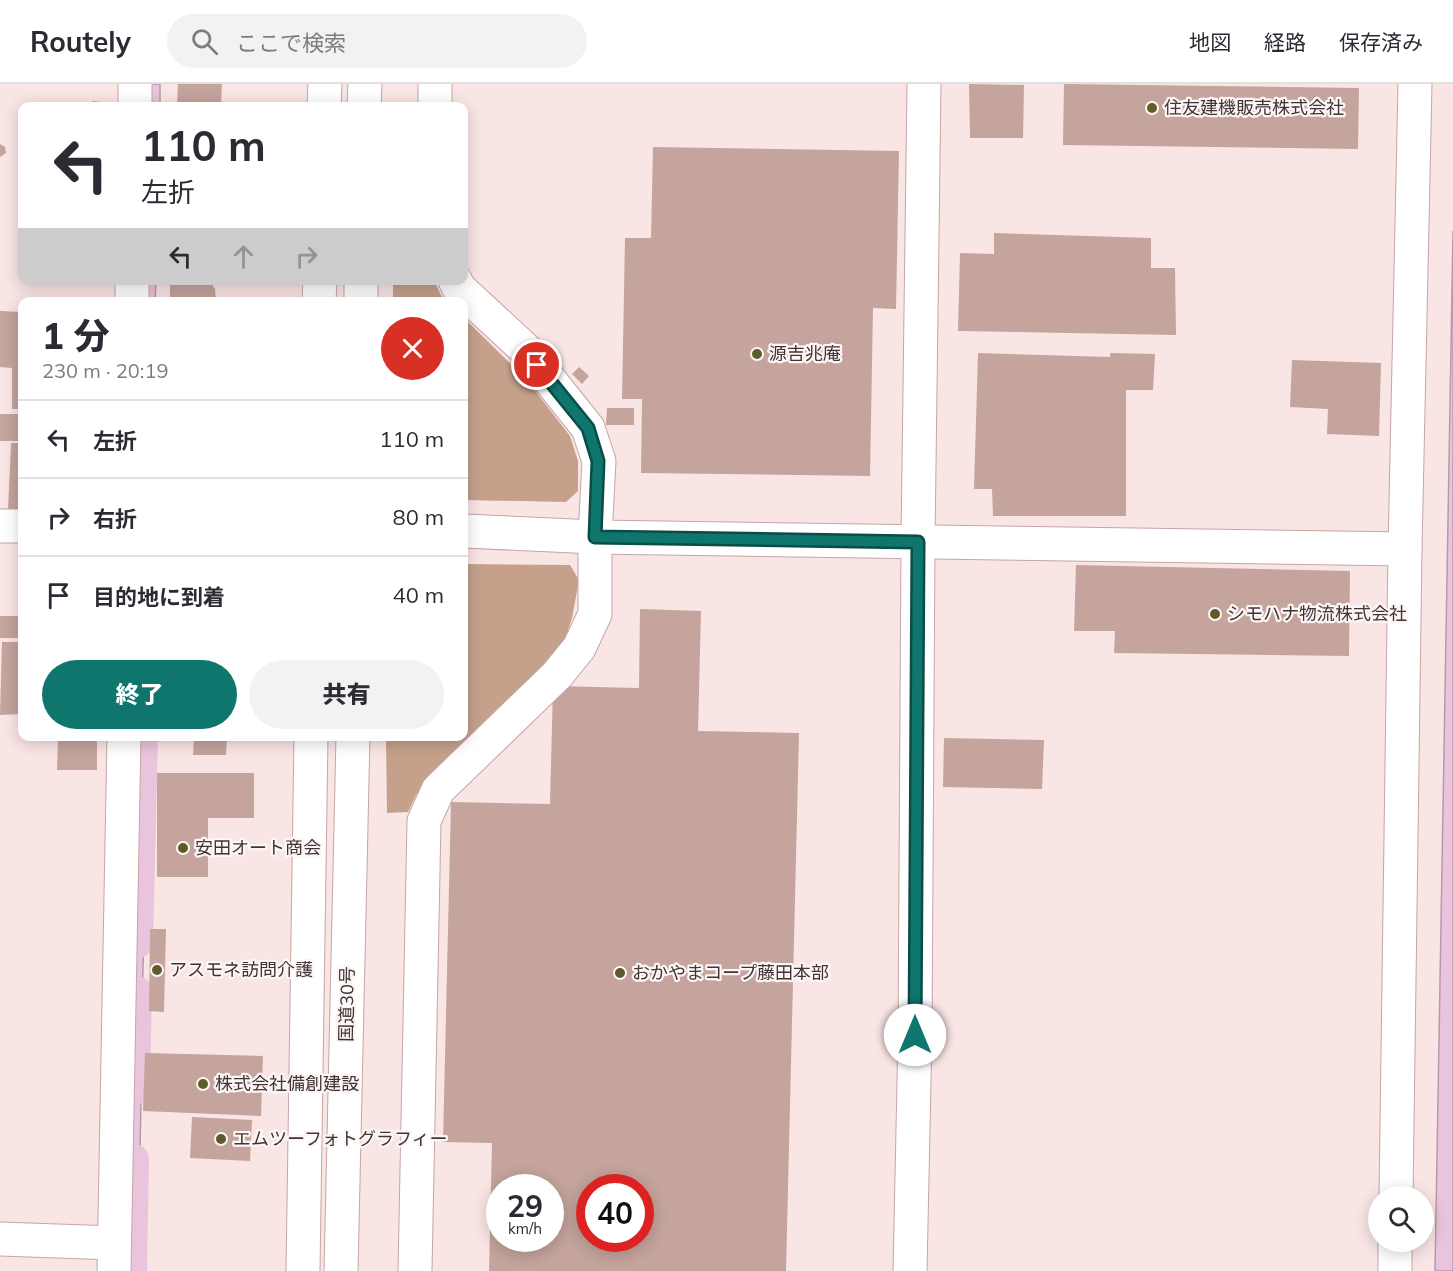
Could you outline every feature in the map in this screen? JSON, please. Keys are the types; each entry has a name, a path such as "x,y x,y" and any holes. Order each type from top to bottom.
{"main road":[{"path":"135,84 135,102"},
{"path":"324,102 325,84"},
{"path":"364,102 365,84"},
{"path":"435,84 435,102"},
{"path":"910,1271 915,1023 924,84"},
{"path":"1396,1186 1405,549 1415,84"},
{"path":"415,1271 424,821 438,790 557,675 579,648 595,614 598,461 588,428 525,349 458,285"},
{"path":"0,526 18,526"},
{"path":"468,531 595,537 1405,549"},
{"path":"0,1239 114,1257 124,741"},
{"path":"303,1271 311,741"},
{"name":"国道30号","path":"341,1271 353,741"},
{"path":"1395,1252 1395,1271"}],"shaded area":[{"path":"149,84 160,84 160,102 148,102"},
{"path":"1453,231 1453,1271 1435,1271"},
{"path":"144,285 156,285 155,297 144,297"},
{"path":"393,285 436,285 442,297 393,297"},
{"path":"468,322 526,379 570,436 578,461 578,491 566,502 468,500"},
{"path":"468,564 570,565 579,580 572,618 565,639 549,660 468,740"},
{"path":"136,741 149,741 148,837 134,837"},
{"path":"386,741 467,741 416,795 408,812 387,813"},
{"path":"145,902 141,1032 130,1031 133,903"},
{"path":"129,1050 142,1051 139,1201 127,1201"},
{"path":"126,1208 139,1209 139,1271 125,1271"}],"building":[{"path":"178,84 222,84 221,102 177,102"},
{"path":"969,84 1024,85 1023,138 970,138"},
{"path":"1064,84 1359,88 1358,149 1063,145"},
{"path":"0,144 5,147 6,153 0,157"},
{"name":"源吉兆庵","path":"653,147 899,151 896,309 873,308 870,476 641,473 642,399 622,399 625,238 651,238"},
{"path":"994,233 1151,238 1151,268 1175,268 1176,335 958,331 960,253 994,254"},
{"path":"170,285 213,285 215,288 216,297 170,297"},
{"path":"0,311 18,312 18,409 12,409 12,368 0,367"},
{"path":"978,353 1110,357 1110,353 1155,354 1153,390 1126,390 1126,516 993,516 992,489 974,489"},
{"path":"1292,360 1381,363 1379,436 1327,434 1328,409 1290,407"},
{"path":"579,367 589,376 582,384 572,374"},
{"path":"607,408 634,408 634,425 606,425"},
{"path":"0,414 18,414 18,441 0,441"},
{"path":"11,443 18,443 18,511 8,510"},
{"path":"1076,565 1350,571 1349,656 1114,653 1115,631 1074,631"},
{"name":"おかやまコープ藤田本部","path":"640,609 701,611 698,731 799,733 786,1271 489,1271 489,1252 564,1252 564,1174 491,1174 492,1143 443,1142 451,802 550,804 553,686 639,688"},
{"path":"0,616 18,616 18,638 0,638"},
{"path":"2,642 18,642 18,714 0,715"},
{"path":"944,738 1044,740 1042,789 943,787"},
{"path":"58,741 97,741 97,770 57,770"},
{"path":"194,741 227,741 226,755 193,755"},
{"name":"安田オート商会","path":"157,773 254,773 254,818 208,818 208,877 157,877"},
{"name":"アスモネ訪問介護","path":"150,929 166,929 164,1012 149,1011"},
{"name":"株式会社備創建設","path":"145,1053 263,1056 261,1116 143,1111"},
{"name":"エムツーフォトグラフィー","path":"192,1117 252,1120 250,1161 190,1158"}],"waterway":[{"path":"138,943 143,741"},
{"path":"135,1090 137,991"},
{"path":"132,1271 134,1159"}],"place":[{"name":"住友建機販売株式会社","path":"1152,108"},
{"name":"源吉兆庵","path":"757,354"},
{"name":"シモハナ物流株式会社","path":"1215,614"},
{"name":"安田オート商会","path":"183,848"},
{"name":"アスモネ訪問介護","path":"157,970"},
{"name":"おかやまコープ藤田本部","path":"620,973"},
{"name":"株式会社備創建設","path":"203,1084"},
{"name":"エムツーフォトグラフィー","path":"221,1139"}],"route":[{"path":"537,365 588,428 598,461 595,537 918,542 915,1035"}]}
